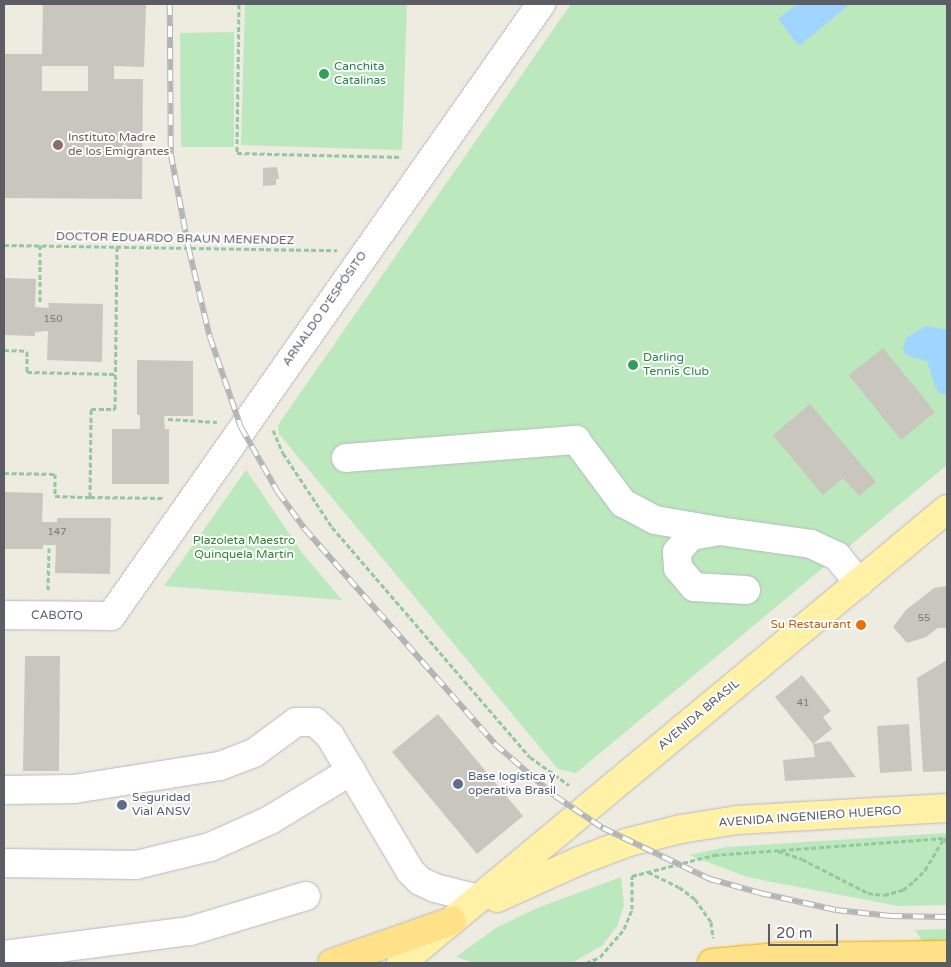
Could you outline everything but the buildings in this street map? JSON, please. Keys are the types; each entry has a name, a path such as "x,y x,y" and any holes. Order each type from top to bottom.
{"highway":[{"path":"332,963 452,921"},
{"path":"713,955 947,956"}],"main road":[{"name":"AVENIDA BRASIL","path":"452,921 947,510"},
{"name":"AVENIDA INGENIERO HUERGO","path":"452,921 530,881 579,861 629,842 681,829 737,820 947,808"},
{"path":"401,963 452,921"},
{"path":"423,963 452,921"}],"street":[{"name":"ARNALDO D'ESPÓSITO","path":"111,616 541,4"},
{"path":"346,458 576,440 623,503 656,520 811,544 837,556 859,583"},
{"path":"719,531 691,536 677,552 678,568 694,586 746,590"},
{"name":"CABOTO","path":"4,615 111,616"},
{"path":"4,790 74,788 220,766 254,753 296,722 315,722 330,736 415,876 435,888 478,899"},
{"path":"4,863 136,865 210,848 270,820 350,771"},
{"path":"4,955 190,930 306,896"}],"path":[{"path":"239,4 237,153 412,157"},
{"name":"DOCTOR EDUARDO BRAUN MENENDEZ","path":"4,245 346,250"},
{"path":"40,245 40,302"},
{"path":"90,497 91,409 115,409 117,247"},
{"path":"4,350 27,351 27,372 115,374"},
{"path":"260,402 283,453 332,527 530,757 569,785"},
{"path":"168,419 216,421 223,427"},
{"path":"4,473 55,474 55,496 173,498"},
{"path":"48,593 49,548"},
{"path":"586,963 600,957 618,939 632,909 632,876 714,855 946,839"},
{"path":"776,850 802,859 868,893 884,895 903,890 914,881 925,870 946,839"},
{"path":"648,872 679,887 695,899 711,922 713,955"}],"green space":[{"name":"Canchita Catalinas","path":"245,4 407,4 402,150 241,145"},
{"name":"Darling Tennis Club","path":"571,4 947,4 947,465 576,773 558,769 279,434 278,425"},
{"path":"234,32 234,147 181,147 180,33"},
{"name":"Plazoleta Maestro Quinquela Martín","path":"246,470 303,554 342,600 164,586"},
{"path":"947,833 947,905 898,906 747,877 689,855 727,847"},
{"path":"621,877 624,906 617,926 603,945 572,963 475,963 456,957 496,928 537,908"},
{"path":"947,929 947,963 936,963 915,930"}],"water":[{"path":"797,4 850,4 799,46 778,19"},
{"path":"926,326 947,330 947,395 939,393 935,387 927,361 906,355 903,349 906,338"}],"railway":[{"path":"170,4 171,154 189,249 210,337 241,427 278,492 305,529 495,744 555,796 603,828 710,879 760,893 836,910 891,916 947,917"}],"place":[{"name":"Canchita Catalinas","path":"324,74"},
{"name":"Instituto Madre de los Emigrantes","path":"58,145"},
{"name":"Darling Tennis Club","path":"633,365"},
{"name":"Su Restaurant","path":"861,625"},
{"name":"Base logística y operativa Brasil","path":"458,784"},
{"name":"Seguridad Vial ANSV","path":"122,805"}]}
